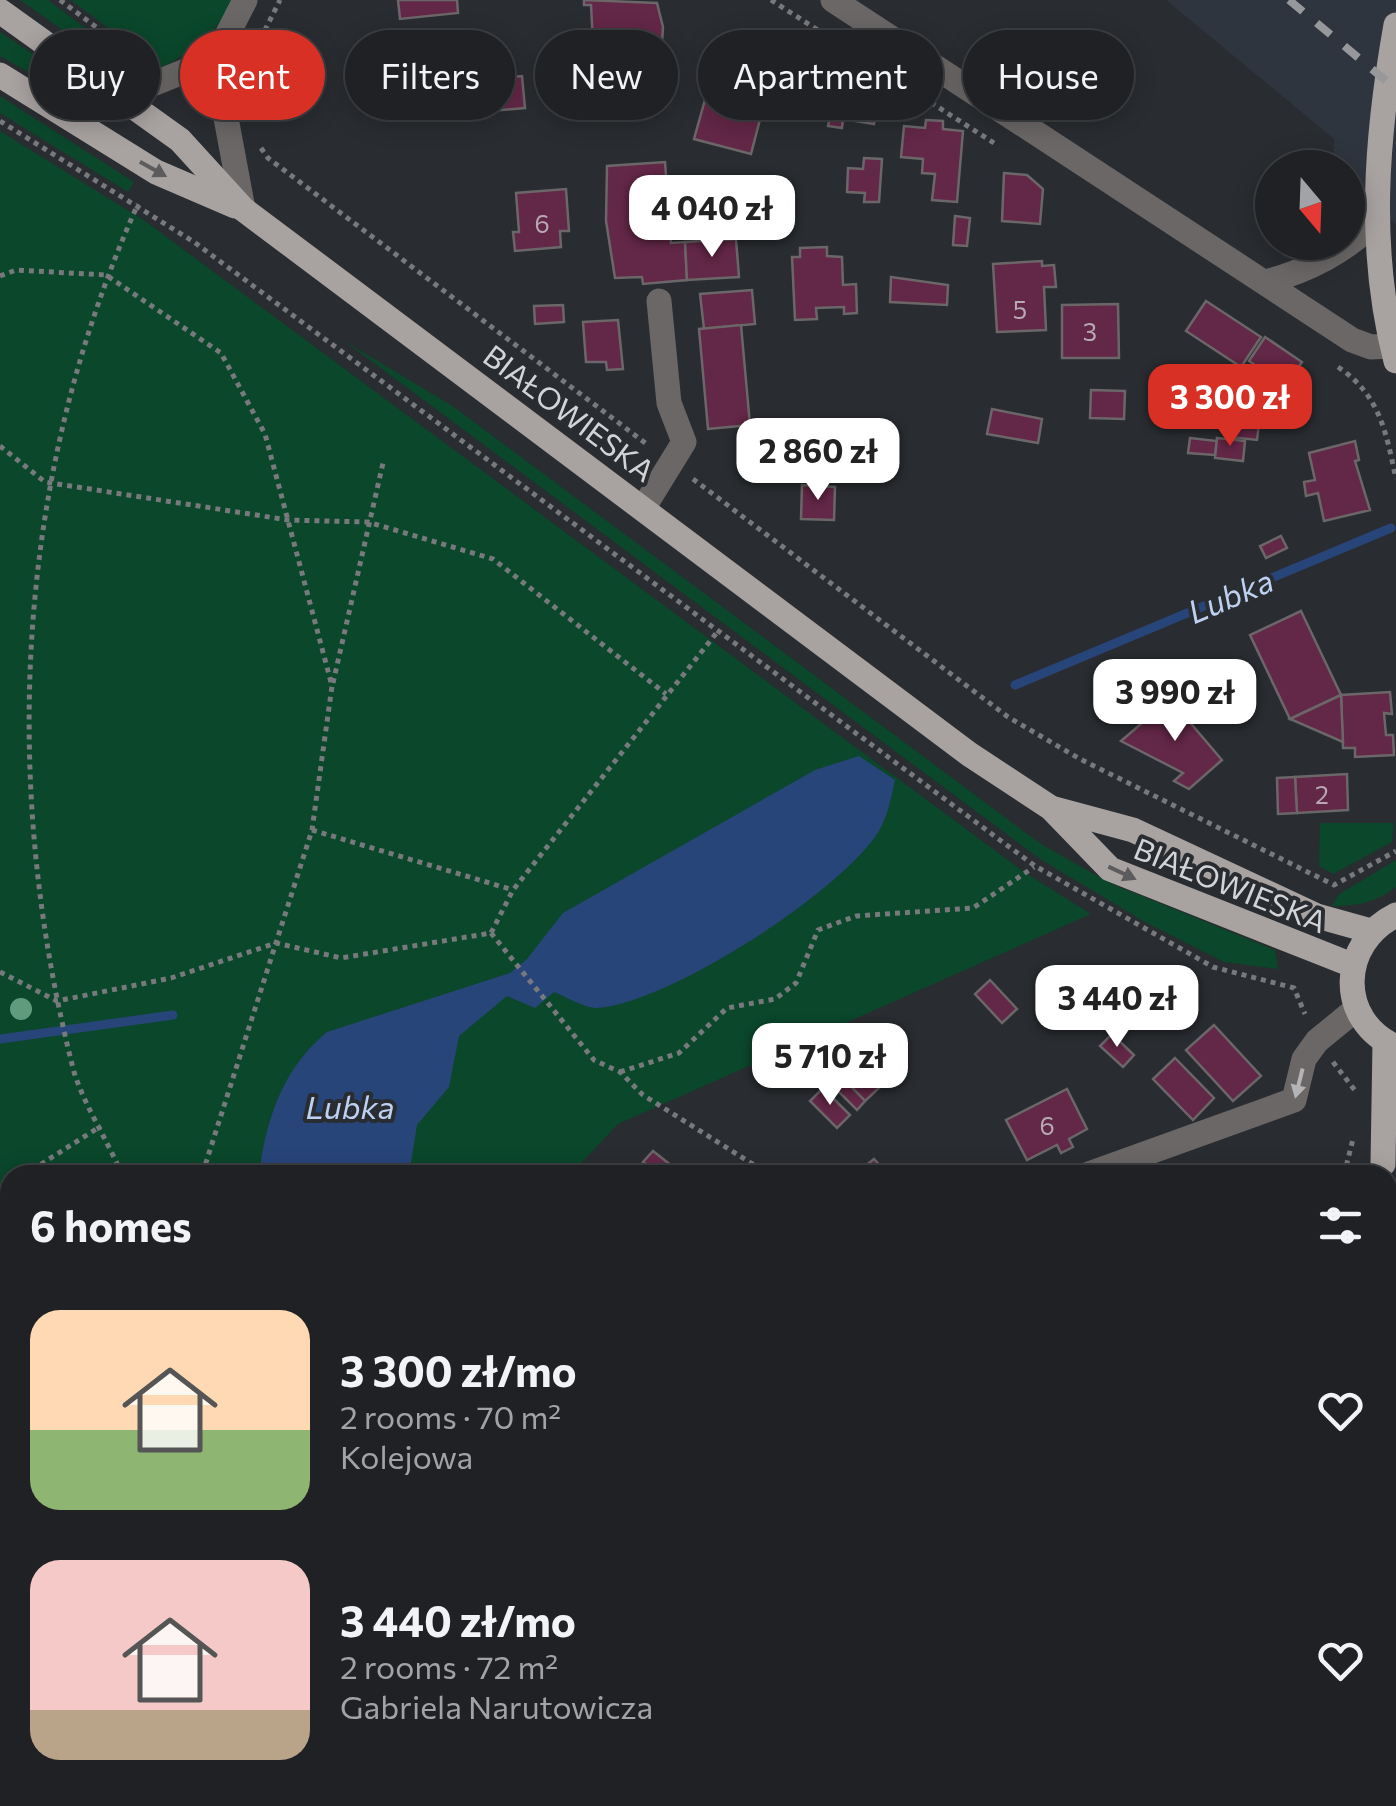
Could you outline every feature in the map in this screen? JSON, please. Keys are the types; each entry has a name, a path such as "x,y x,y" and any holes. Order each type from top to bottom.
{"main road":[{"name":"BIAŁOWIESKA","path":"0,11 30,32"},
{"path":"1394,354 1378,276 1376,222 1381,134 1396,25"},
{"name":"BIAŁOWIESKA","path":"0,75 30,92"},
{"name":"BIAŁOWIESKA","path":"77,120 156,172 243,209"},
{"name":"BIAŁOWIESKA","path":"152,120 180,140 243,209 969,754 1051,808 1110,870 1352,965"},
{"name":"BIAŁOWIESKA","path":"1051,808 1133,830 1317,916 1371,931"},
{"path":"1386,1161 1390,1045 1356,1008 1352,965 1371,931 1396,915"}],"street":[{"path":"230,30 245,0"},
{"path":"833,0 1352,340 1394,354"},
{"path":"226,120 243,209"},
{"path":"1266,282 1298,273 1348,248 1376,222"},
{"path":"644,507 674,465 684,442 668,402 659,302"},
{"path":"1114,1165 1294,1100 1304,1059 1317,1041 1356,1008"}],"path":[{"path":"60,0 100,30"},
{"path":"265,30 280,0"},
{"path":"771,0 1003,148"},
{"path":"0,122 138,204 1035,866 1213,968 1294,988 1317,1041 1362,1096"},
{"path":"258,145 268,158 1008,717 1080,759 1334,884 1396,851"},
{"path":"118,1165 75,1075 38,921 22,789 22,642 45,482 106,275 138,204"},
{"path":"0,276 16,270 106,275 221,353 264,434 332,686"},
{"path":"1326,359 1357,380 1373,399 1396,479"},
{"path":"0,446 45,482 288,520 368,522 493,559 666,694"},
{"path":"205,1165 312,830 332,686 383,464"},
{"path":"491,934 512,890 718,631"},
{"path":"312,830 512,890"},
{"path":"620,1072 679,1053 727,1008 775,999 796,983 818,930 856,916 972,908 1035,866"},
{"path":"0,972 57,1001 171,978 276,943 341,958 491,934"},
{"path":"491,934 594,1060 620,1072 643,1094 754,1165"},
{"path":"40,1165 101,1126"}],"shaded area":[{"path":"1166,0 1396,0 1396,224 1365,198 1365,150 1334,150 1334,139"}],"green space":[{"path":"20,0 48,0 88,30 63,30"},
{"path":"71,0 235,0 212,30 180,30 180,57 161,68 160,30 111,30"},
{"path":"0,32 30,52 30,73 0,56"},
{"path":"0,96 30,115 30,120 37,120 134,182 128,192 0,113"},
{"path":"0,131 145,221 1024,872 1091,914 618,1124 579,1165 0,1165"},
{"path":"343,340 454,407 1041,844 1112,884 1275,950 1278,969 1224,962 1145,922 1040,859"},
{"path":"1320,823 1394,823 1392,842 1333,874 1319,866"},
{"path":"1396,860 1396,887 1366,902 1332,906 1338,895"}],"water":[{"name":"Lubka","path":"859,756 895,780 879,831 829,884 792,912 708,966 628,1001 592,1008 554,992 535,1008 507,996 459,1036 449,1087 417,1125 411,1165 261,1165 279,1096 299,1062 327,1032 510,973 527,959 563,913 815,770"}],"building":[{"path":"398,0 457,0 458,13 400,19"},
{"path":"584,0 657,3 663,30 592,30 591,5 584,5"},
{"path":"522,76 525,108 515,109 515,77"},
{"path":"699,120 760,120 751,154 694,139"},
{"path":"829,120 843,120 842,128 828,126"},
{"path":"926,120 943,121 943,129 963,131 957,202 932,200 935,174 922,173 923,159 901,157 904,126 925,128"},
{"path":"864,158 882,159 879,202 864,202 865,193 847,192 848,168 863,169"},
{"path":"665,162 671,243 685,242 687,280 643,284 642,277 615,278 606,221 607,166"},
{"path":"1004,173 1027,175 1043,189 1040,224 1002,221"},
{"path":"566,189 569,231 560,231 561,247 515,251 513,232 519,232 516,193"},
{"path":"955,216 970,218 967,246 953,245"},
{"path":"736,239 739,277 687,280 685,242"},
{"path":"827,247 827,256 842,257 843,285 856,284 857,313 844,314 844,307 816,308 817,319 795,320 792,257 800,257 800,248"},
{"path":"1042,261 1042,266 1054,265 1056,287 1044,287 1046,330 997,332 993,264"},
{"path":"891,277 948,285 947,305 890,302"},
{"path":"752,290 755,324 704,329 700,294"},
{"path":"1206,301 1261,337 1241,367 1186,331"},
{"path":"1118,304 1119,358 1062,358 1062,305"},
{"path":"563,305 564,322 535,324 534,306"},
{"path":"618,320 623,369 607,370 606,362 586,362 583,322"},
{"path":"741,325 750,425 708,429 699,329"},
{"path":"1265,337 1302,362 1286,386 1249,361"},
{"path":"1091,390 1125,391 1124,419 1090,418"},
{"path":"992,409 1042,419 1038,443 987,434"},
{"path":"1231,413 1260,416 1257,440 1229,437"},
{"path":"1190,438 1217,441 1215,455 1188,453"},
{"path":"1217,438 1245,441 1243,461 1215,458"},
{"path":"1355,441 1359,460 1355,461 1370,510 1324,521 1318,493 1306,496 1304,482 1315,480 1309,453"},
{"path":"802,485 835,487 834,520 801,519"},
{"path":"1281,536 1287,548 1266,558 1260,546"},
{"path":"1301,611 1341,695 1290,719 1250,635"},
{"path":"1390,692 1392,714 1384,713 1386,735 1393,735 1394,755 1355,757 1355,748 1343,748 1341,695"},
{"path":"1341,695 1343,742 1290,719"},
{"path":"1170,699 1222,760 1189,789 1174,781 1183,773 1121,741"},
{"path":"1347,774 1348,810 1297,813 1295,777"},
{"path":"1295,777 1297,813 1278,814 1277,778"},
{"path":"990,980 1017,1009 1002,1023 975,994"},
{"path":"1214,1025 1261,1076 1233,1101 1186,1050"},
{"path":"1112,1034 1134,1055 1123,1067 1100,1046"},
{"path":"1175,1058 1214,1098 1193,1120 1153,1079"},
{"path":"852,1059 879,1088 865,1101 838,1073"},
{"path":"838,1073 865,1101 857,1110 829,1082"},
{"path":"823,1088 850,1115 837,1128 810,1101"},
{"path":"1067,1089 1087,1129 1069,1139 1073,1147 1061,1153 1057,1145 1027,1160 1006,1120"},
{"path":"653,1151 671,1165 648,1165 643,1162"}],"waterway":[{"name":"Lubka","path":"1015,685 1391,528"},
{"path":"0,1039 173,1015"}],"railway":[{"path":"1289,0 1396,89"}]}
